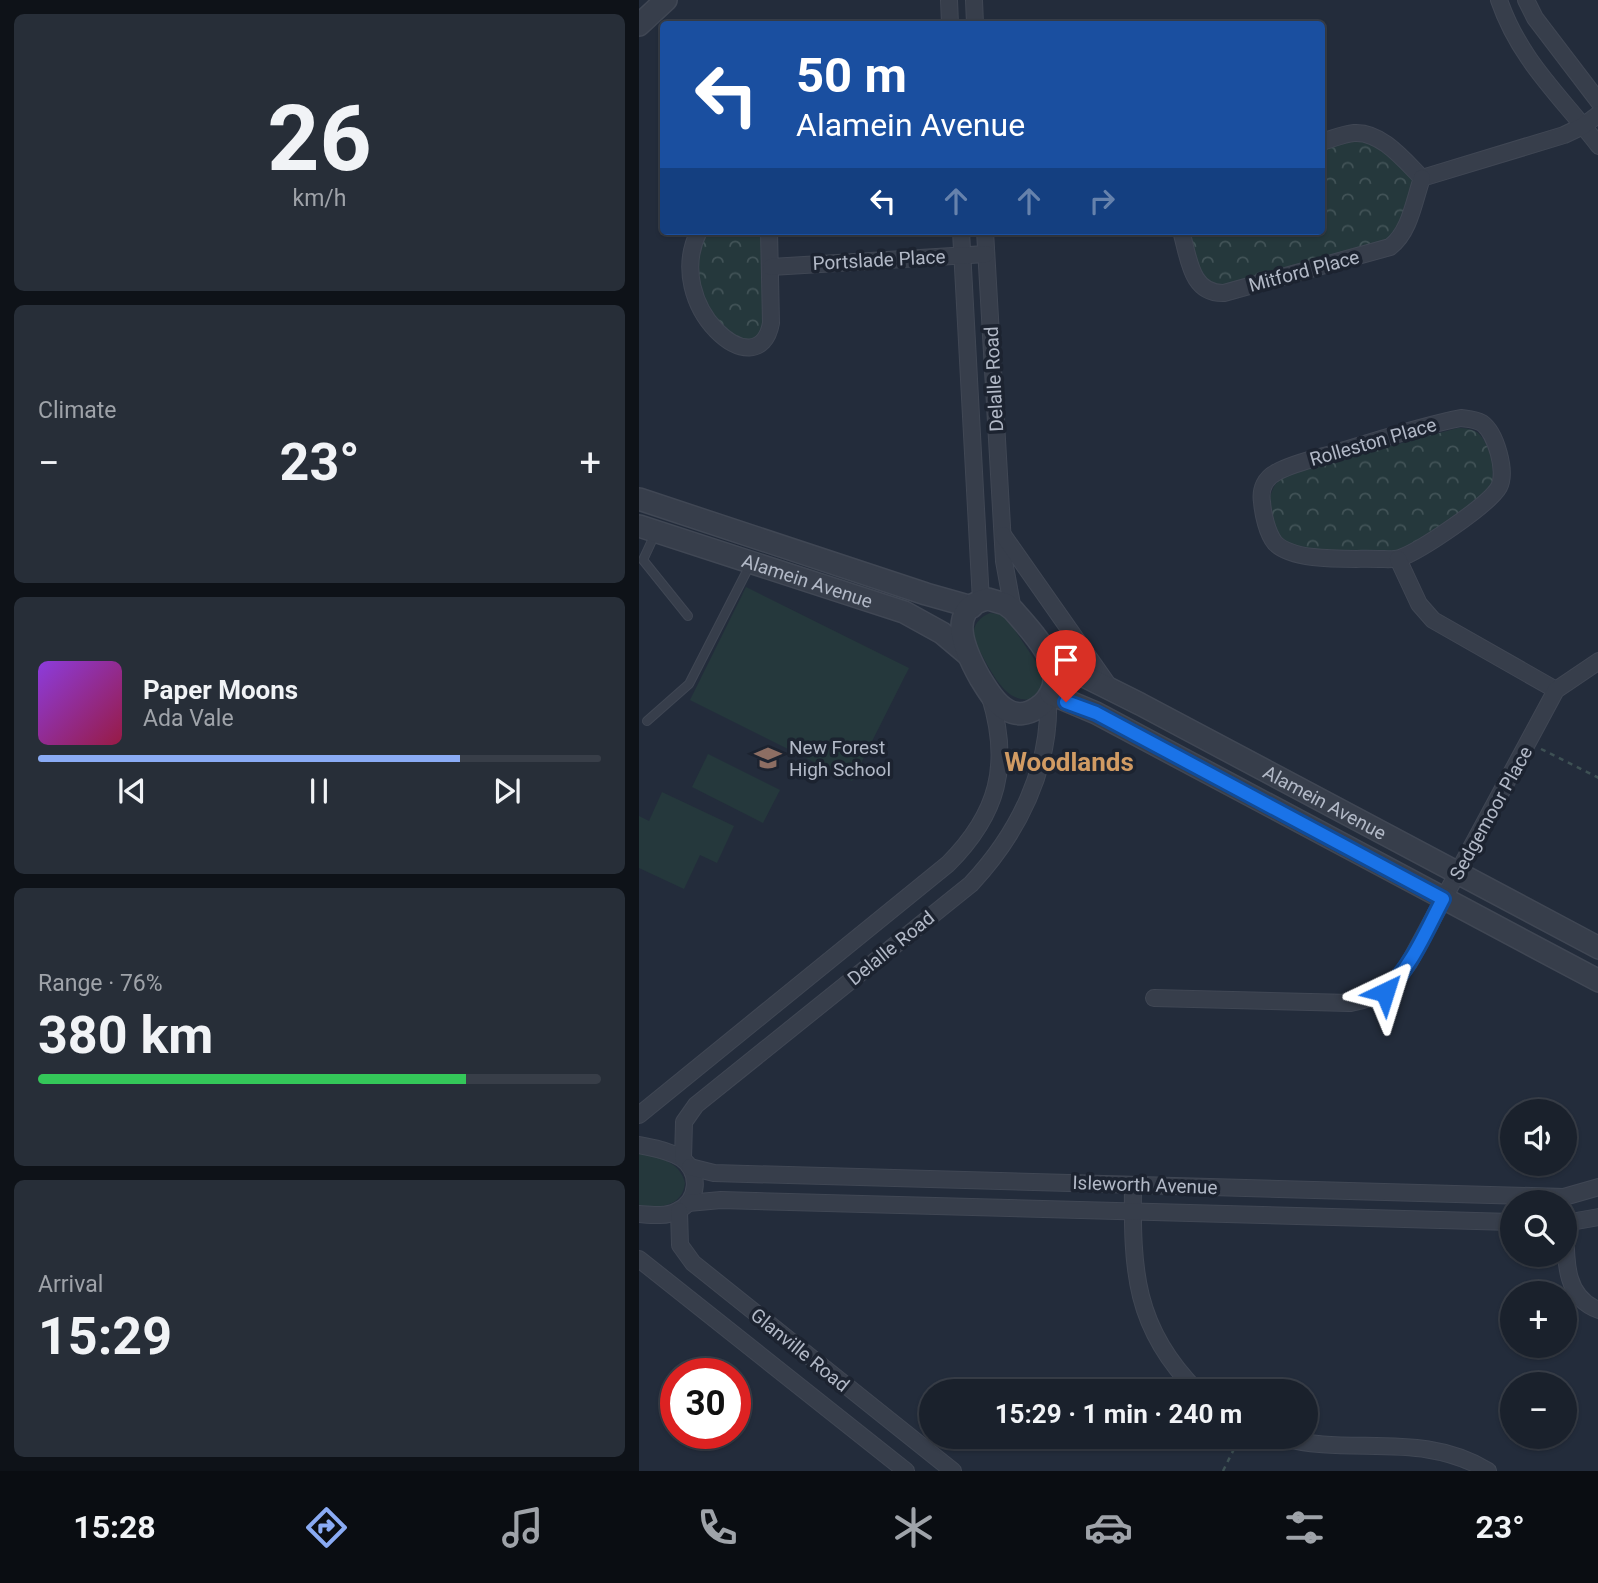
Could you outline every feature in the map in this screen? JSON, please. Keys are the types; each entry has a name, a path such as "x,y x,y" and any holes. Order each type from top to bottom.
{"street":[{"path":"949,0 950,21"},
{"path":"974,0 975,21"},
{"path":"1499,0 1515,40 1529,62 1598,146"},
{"path":"1526,0 1535,18 1598,102"},
{"path":"639,26 664,1"},
{"path":"1325,141 1356,133 1368,134 1386,144 1422,178 1530,147 1583,126 1598,114"},
{"name":"Mitford Place","path":"1182,235 1194,276 1199,284 1210,292 1224,292 1390,247 1398,241 1406,226 1422,178"},
{"path":"698,235 690,262 693,293 704,318 721,337 748,348 756,345 770,329 769,235"},
{"name":"Delalle Road","path":"960,235 976,604"},
{"name":"Delalle Road","path":"985,235 1004,561 1013,610"},
{"name":"Portslade Place","path":"771,267 986,254"},
{"name":"Rolleston Place","path":"1472,419 1483,424 1491,435 1498,455 1502,473 1498,489 1465,517 1426,544 1398,559 1307,556 1284,549 1270,534 1261,498 1265,482 1278,471 1295,465 1450,421 1472,419"},
{"name":"Alamein Avenue","path":"639,499 926,594 976,604"},
{"name":"Alamein Avenue","path":"647,529 904,612 942,633 967,654"},
{"path":"1002,533 1111,689"},
{"path":"1398,559 1419,604 1433,620 1557,690"},
{"path":"998,601 1013,610 1050,659 1055,670 1050,696 1033,710 1017,714 1000,706 988,692 967,654 962,632 966,615 976,604 998,601"},
{"name":"Alamein Avenue","path":"1050,659 1598,948"},
{"name":"Sedgemoor Place","path":"1154,998 1350,1003 1369,1000 1385,992 1410,963 1557,690 1598,661"},
{"name":"Delalle Road","path":"639,1115 937,873 969,844 981,826 997,787 1000,751 998,723 988,692"},
{"name":"Delalle Road","path":"683,1207 695,1186 687,1163 684,1122 696,1105 971,884 993,861 1011,834 1035,782 1049,723 1050,696"},
{"name":"Alamein Avenue","path":"1050,696 1096,713 1598,981"},
{"path":"1162,749 1177,724"},
{"name":"Isleworth Avenue","path":"639,1145 661,1149 714,1173 1133,1185 1500,1201"},
{"path":"1133,1185 1135,1267 1148,1318 1164,1353 1187,1379"},
{"name":"Isleworth Avenue","path":"1577,1198 1598,1187"},
{"name":"Isleworth Avenue","path":"639,1214 669,1214 683,1207 721,1200 1500,1222"},
{"name":"Glanville Road","path":"683,1207 680,1245 693,1263 953,1471"},
{"path":"1577,1221 1598,1217"},
{"name":"Glanville Road","path":"639,1259 906,1471"},
{"path":"1568,1267 1573,1292 1582,1303 1598,1310"},
{"path":"1318,1443 1437,1449 1488,1471"}],"lane":[{"path":"647,529 641,561 688,616"},
{"path":"647,721 689,684 751,563"}],"path":[{"path":"1529,742 1598,778"},
{"path":"1223,1471 1234,1449"}],"green space":[{"path":"1355,139 1373,142 1411,175 1413,192 1395,237 1340,257 1216,287 1201,274 1190,235 1325,235 1325,147"},
{"path":"704,235 765,235 766,328 760,337 741,341 713,319 698,285 699,249"},
{"path":"1458,428 1477,432 1487,446 1493,472 1489,494 1406,551 1377,553 1298,548 1279,536 1273,526 1269,503 1277,482 1286,474"},
{"path":"746,587 909,668 852,781 690,700"},
{"path":"990,613 1007,618 1042,671 1043,686 1034,698 1015,697 1006,691 992,674 976,645 975,626"},
{"path":"708,754 780,790 763,823 692,787"},
{"path":"662,792 734,826 717,863 700,855 684,889 639,868 639,816 649,821"},
{"path":"639,1153 667,1161 678,1170 685,1183 683,1191 675,1201 662,1206 639,1207"}],"place":[{"name":"New Forest High School","path":"768,758"}],"district":[{"name":"Woodlands","path":"1069,762"}],"route":[{"path":"1066,702 1096,713 1443,899 1410,963 1385,992"}]}
